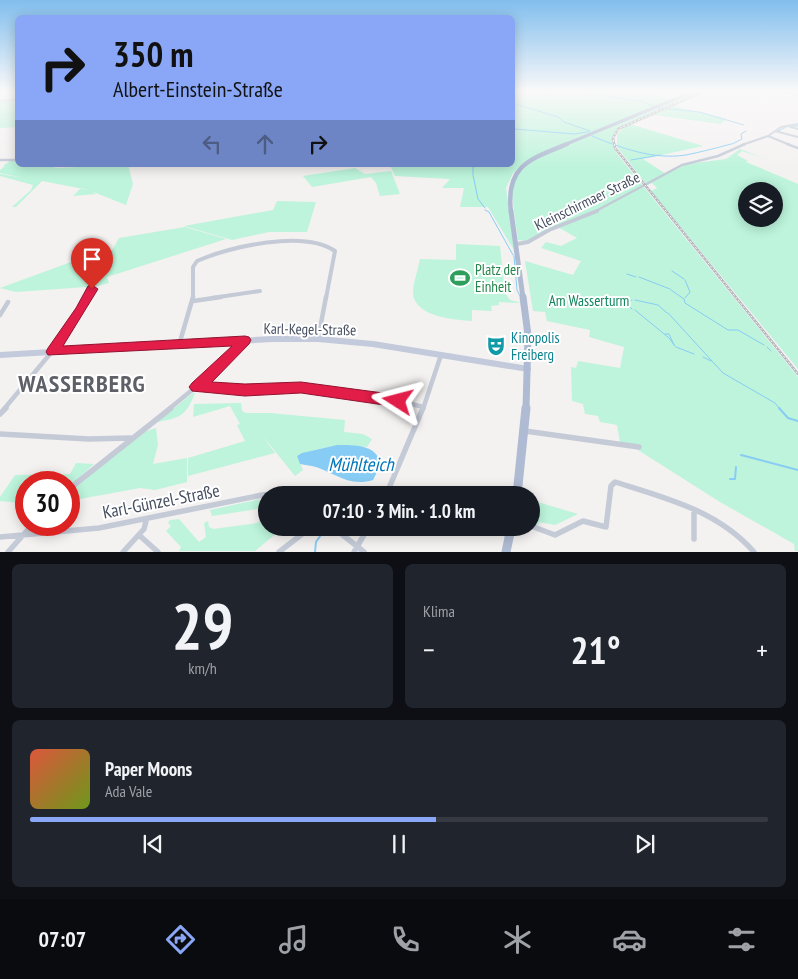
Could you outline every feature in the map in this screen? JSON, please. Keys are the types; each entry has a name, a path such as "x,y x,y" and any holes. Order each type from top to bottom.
{"main road":[{"path":"518,486 525,431 528,335 509,189 512,178 524,164 545,152 629,118"},
{"path":"506,552 509,536"}],"street":[{"name":"Kleinschirmaer Straße","path":"517,244 528,242 549,230 604,208 682,165 718,156 746,143 798,124"},
{"path":"789,126 798,129"},
{"path":"775,132 798,137"},
{"path":"768,136 798,148"},
{"path":"0,160 15,160"},
{"path":"179,344 193,301 193,267 202,258 261,244 302,242 327,244 334,249 336,255 318,340"},
{"path":"0,414 33,379 82,309 92,289"},
{"path":"193,301 260,291"},
{"path":"0,315 8,302"},
{"path":"80,480 197,387 227,361 245,340"},
{"name":"Karl-Kegel-Straße","path":"0,355 245,340 318,340 366,343 528,370"},
{"path":"390,486 424,407 441,355"},
{"path":"197,387 245,390 301,388 386,399 424,407"},
{"path":"525,431 639,447"},
{"path":"0,434 89,439 131,438"},
{"path":"540,529 555,535 583,521 606,527 611,486 615,482 694,510 740,536 754,552"},
{"name":"Karl-Günzel-Straße","path":"0,537 21,537 146,522 258,496"},
{"path":"694,510 694,539"},
{"path":"123,552 139,535 146,522"},
{"path":"139,535 158,552"},
{"path":"279,552 300,536"},
{"path":"342,536 355,550 364,552"},
{"path":"355,550 363,536"},
{"path":"8,552 21,537"}],"green space":[{"path":"0,118 15,118 15,127 0,128"},
{"path":"515,118 628,118 530,159 513,173 506,188 514,250 488,207 460,207 464,188 442,188 450,179 395,176 391,167 515,167"},
{"name":"Am Wasserturm","path":"632,118 640,118 621,126 617,130 613,138 615,150 798,377 798,551 795,551 794,544 720,502 638,450 635,445 620,442 617,425 600,422 598,416 585,414 583,404 572,401 571,367 576,368 578,361 620,368 624,347 589,337 590,330 547,321 545,312 533,311 525,261 573,275 581,261 541,248 546,242 561,246 577,238 556,226 527,241 518,240 511,188 515,178 532,160"},
{"path":"647,118 630,124 703,146 643,159 666,174 688,164 726,159 740,149 767,159 742,151 737,155 748,161 746,162 798,184 798,369 651,191 657,188 652,183 647,185 617,147 617,134 629,123"},
{"path":"674,118 722,118 727,119 720,124"},
{"path":"11,160 15,160 15,167 129,167 133,184 126,205 91,191 96,194 73,196 80,189 89,190 42,181 16,207 12,207 31,190 33,185 0,176 0,174 24,178 0,173 0,170 5,166 3,166"},
{"path":"355,168 365,174 391,171 400,194 380,196 376,183 371,177 312,187 303,176"},
{"path":"277,201 316,202 307,232 269,232 232,240 184,226 273,210"},
{"path":"185,227 226,239 107,277 109,283 86,289 86,287 16,292 0,288 71,262 111,252 119,238"},
{"name":"Platz der Einheit","path":"456,244 500,246 505,293 510,300 522,303 499,302 499,305 491,306 492,311 472,310 472,321 437,316 420,307 415,301 413,293 420,259 456,260"},
{"path":"195,393 188,407 181,415 157,422"},
{"path":"241,403 242,411 246,413 270,413 345,420 344,432 363,434 372,439 367,447 331,447 297,456 303,470 295,476 262,435 275,453 188,476 188,458 245,441 237,425 240,424 230,406 193,417 194,404"},
{"path":"156,428 158,445 153,464 187,458 187,482 155,490 140,488 80,499 80,483 144,432"},
{"path":"76,463 94,464 80,477 80,471 72,471"},
{"path":"15,475 15,502 0,501 0,497"},
{"path":"258,499 258,509 212,516 210,510"},
{"path":"540,503 578,514 555,525 540,522"},
{"path":"179,519 199,542 206,537 204,523 208,521 209,527 213,529 257,523 258,536 273,536 255,551 179,551 181,547 166,531 171,526 168,523 170,520"}],"water":[{"name":"Mühlteich","path":"337,445 364,447 376,453 380,466 373,480 356,482 341,478 320,468 300,464 297,456 302,453"}],"waterway":[{"path":"559,118 564,122 590,131 588,132"},
{"path":"719,118 744,125"},
{"path":"792,126 798,126"},
{"path":"778,131 786,127"},
{"path":"515,129 574,134 587,132"},
{"path":"732,144 742,139 741,134 746,131"},
{"path":"592,136 626,149 658,155"},
{"path":"658,155 686,155 731,144"},
{"path":"631,160 658,155"},
{"path":"473,167 473,174"},
{"path":"473,175 478,199 485,208"},
{"path":"485,210 489,212 513,255"},
{"path":"514,256 517,290 520,296"},
{"path":"672,271 684,279"},
{"path":"627,274 636,277"},
{"path":"639,277 670,289"},
{"path":"685,280 690,292 685,298"},
{"path":"671,290 684,299 685,303 728,330 738,330 764,345"},
{"path":"621,299 632,309"},
{"path":"628,301 632,300"},
{"path":"635,300 658,305 667,313"},
{"path":"635,310 669,338 674,344"},
{"path":"668,313 723,373 775,403 780,409"},
{"path":"665,334 669,334 674,344"},
{"path":"676,347 694,354"},
{"path":"767,347 771,351"},
{"path":"703,357 711,361"},
{"path":"779,408 788,418 798,421"},
{"path":"741,455 798,470"},
{"path":"730,479 735,479 736,467"},
{"path":"315,552 316,542 320,536"}],"railway":[{"path":"644,118 618,129 613,138 615,148 798,374"}],"place":[{"name":"Platz der Einheit","path":"460,278"},
{"name":"Kinopolis Freiberg","path":"496,346"}],"district":[{"name":"WASSERBERG","path":"82,383"}],"route":[{"path":"92,289 82,309 52,352 245,340 222,365 197,387 204,389 245,390 301,388 398,401"}]}
